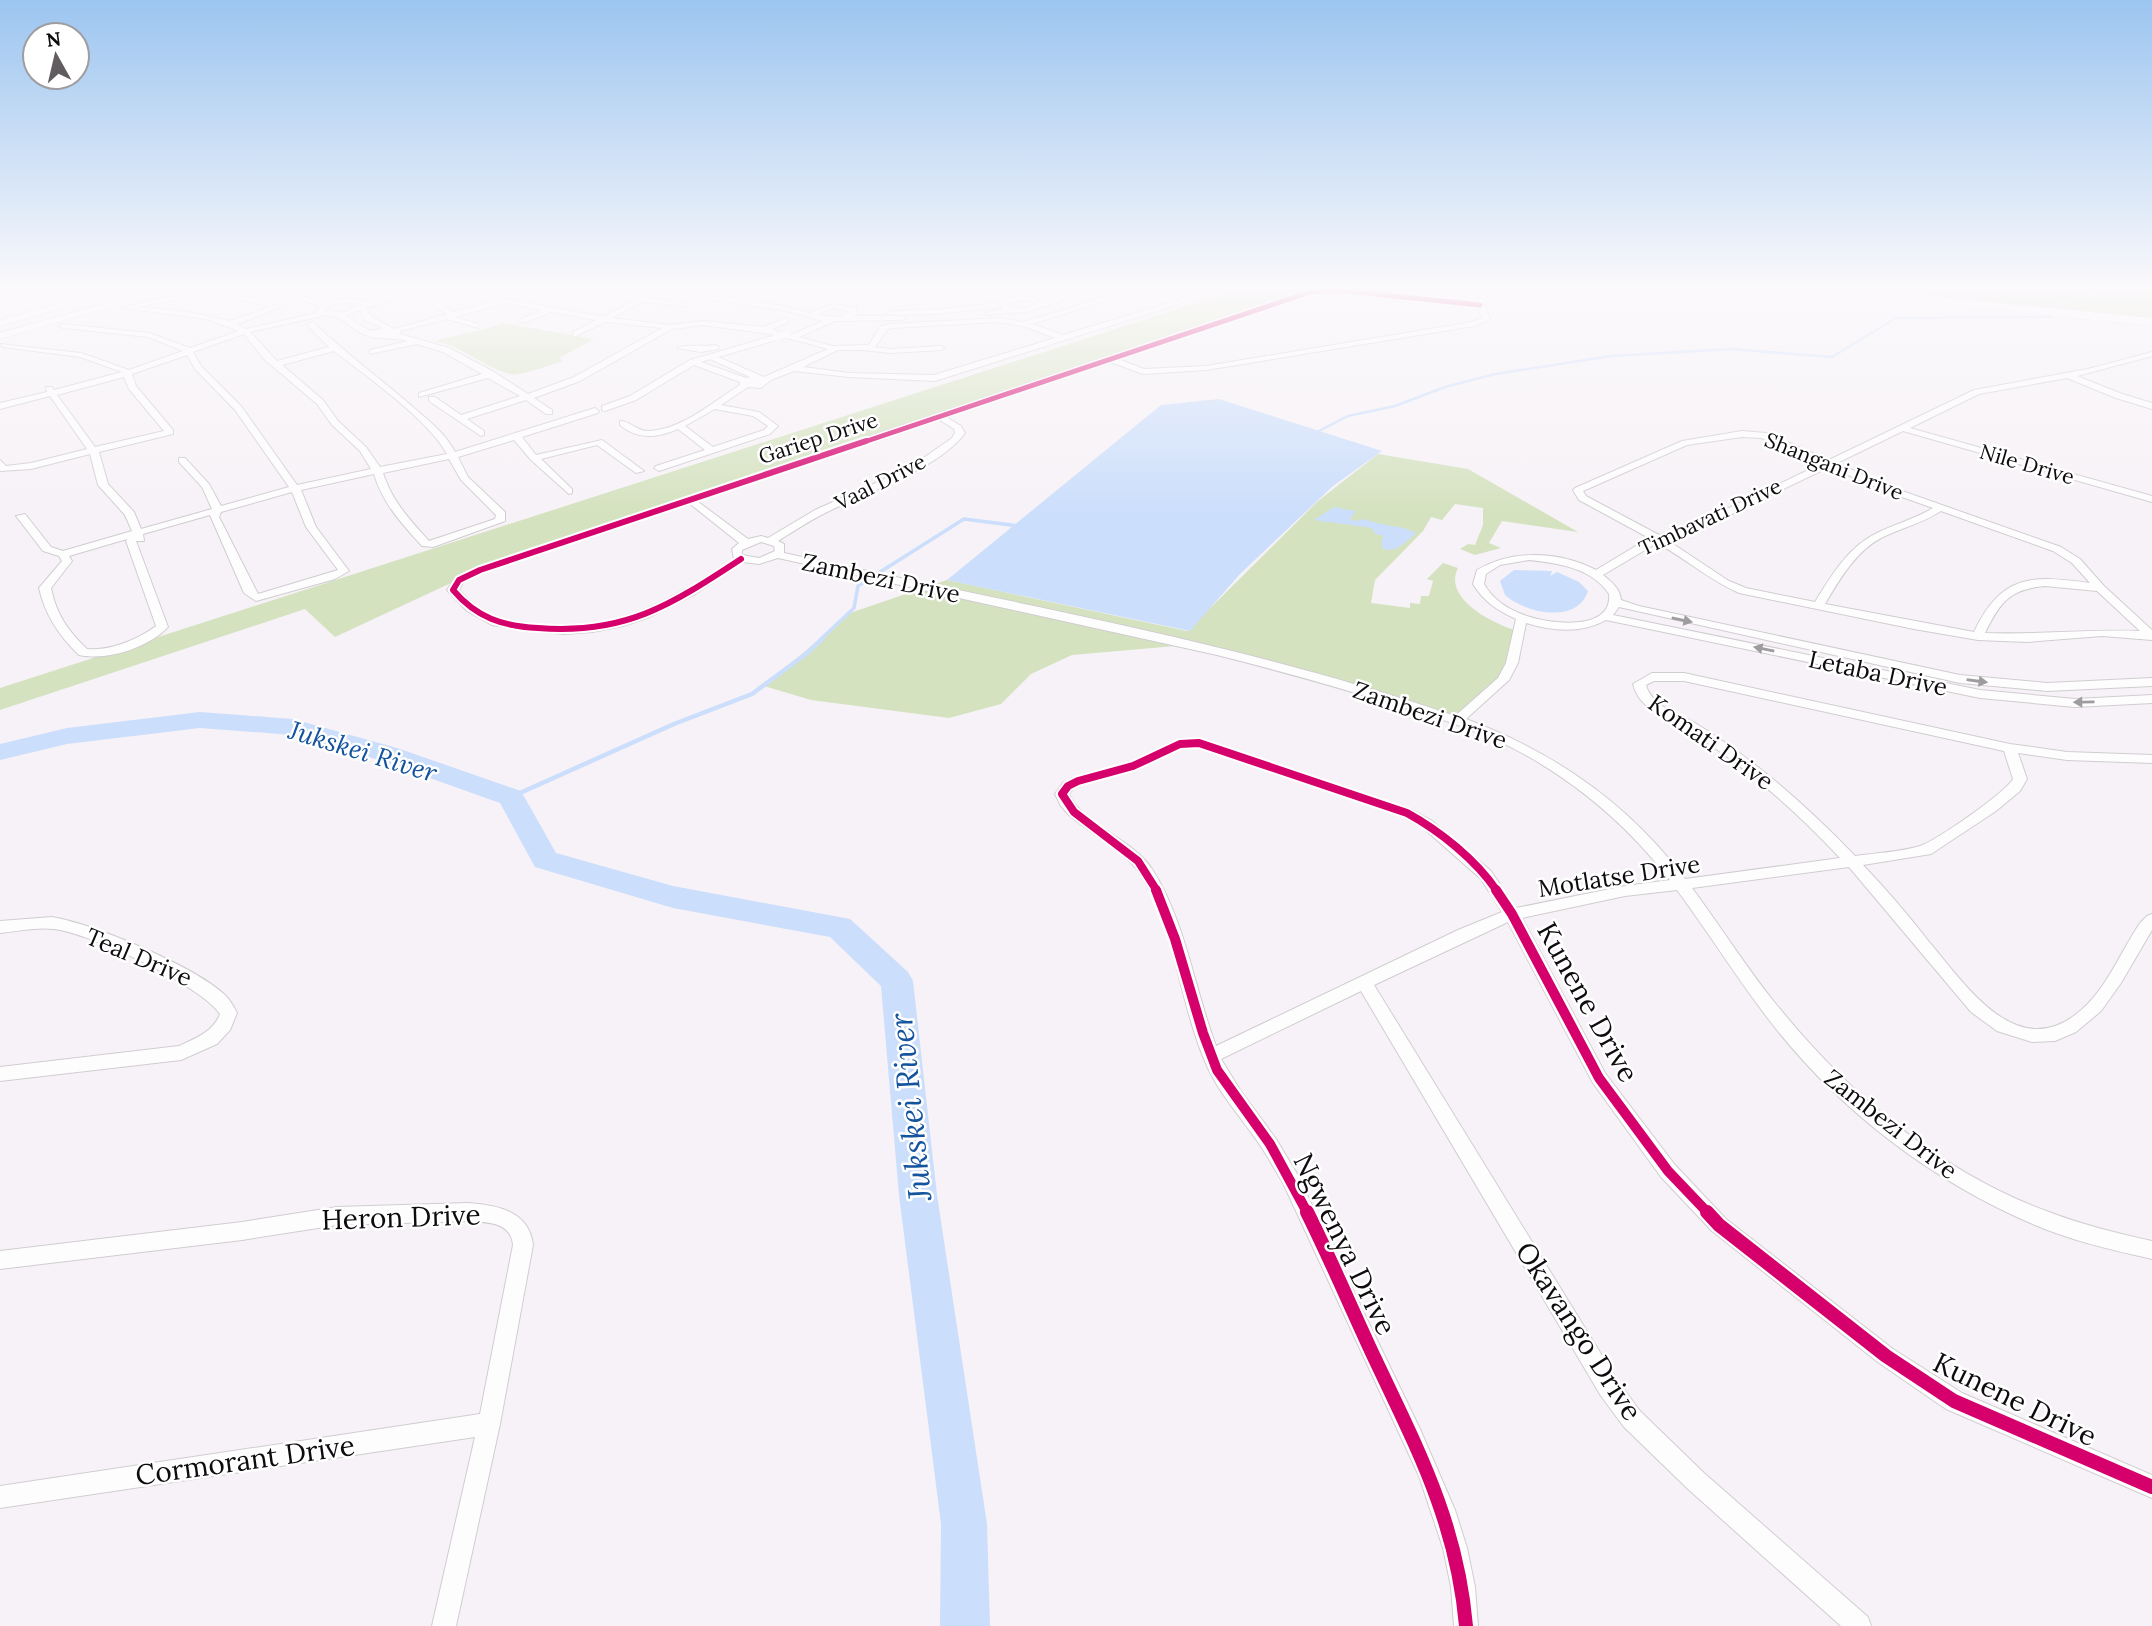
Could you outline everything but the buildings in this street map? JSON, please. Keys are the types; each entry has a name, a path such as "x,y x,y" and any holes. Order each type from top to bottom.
{"street":[{"path":"0,463 3,469 17,469 170,432 132,387 125,371 105,364"},
{"path":"0,404 143,364"},
{"path":"182,460 206,486 250,593 256,598 344,571 311,527 296,491 238,408 196,364"},
{"path":"276,364 320,402 335,423 363,449 379,474 397,512 426,544 494,524 502,516 464,478 443,438 354,364"},
{"path":"472,364 549,412"},
{"path":"459,419 577,379 604,364"},
{"path":"21,516 47,549 65,556 296,491 453,458 601,412 695,364"},
{"path":"601,412 616,414 696,364"},
{"path":"699,364 758,386 765,384 766,379"},
{"path":"726,364 766,379 803,364"},
{"path":"793,368 849,375 935,378 980,364"},
{"name":"Gariep Drive","path":"741,559 669,606 622,624 587,630 559,631 492,622 478,617 453,590 456,583 480,570 1096,364"},
{"path":"1122,364 1140,372 1150,373 1244,364"},
{"name":"Timbavati Drive","path":"1596,575 1657,538 1695,528 1825,463 1986,389 2068,375 2112,364"},
{"path":"422,395 491,374"},
{"path":"2068,375 2152,406"},
{"path":"623,423 628,430 640,433 680,426 715,406 756,377"},
{"path":"50,391 94,452 103,485 130,514 162,627 148,637 99,653 83,652 61,631 47,601 45,587 64,565 65,556"},
{"path":"432,399 481,433"},
{"path":"659,468 771,431 774,426 756,414 715,406"},
{"name":"Vaal Drive","path":"772,540 828,508 912,470 955,440 960,433 958,428 939,416"},
{"path":"680,426 712,451"},
{"name":"Nile Drive","path":"1902,428 2152,499"},
{"name":"Shangani Drive","path":"1657,538 1582,498 1578,490 1676,447 1742,434 1771,438 1825,463 1940,508 2057,549 2076,561 2099,588 2151,636"},
{"path":"517,437 534,458 569,491"},
{"path":"534,458 599,442 639,471"},
{"path":"689,499 746,543"},
{"path":"1818,607 1833,581 1866,543 1922,520 1940,508"},
{"path":"1657,538 1699,563 1731,587 1818,607 1978,636 2027,638 2102,633 2151,636"},
{"path":"772,540 781,546 778,555 755,562 741,559 736,553 737,549 746,543 772,540"},
{"name":"Zambezi Drive","path":"778,555 1264,661 1458,720 1517,745 1590,792 1635,829 1680,884 1767,1005 1817,1066 1854,1101 1905,1141 1997,1200 2077,1233 2107,1242 2152,1250"},
{"path":"1529,557 1576,565 1596,575 1607,583 1616,602 1607,617 1570,627 1521,620 1500,610 1485,598 1478,585 1480,574 1490,565 1507,559 1529,557"},
{"path":"1978,636 1999,600 2026,585 2044,582 2099,588"},
{"name":"Letaba Drive","path":"1616,602 1636,610 1960,679 2047,687 2152,682"},
{"name":"Letaba Drive","path":"1607,617 1995,697 2075,703 2152,699"},
{"path":"1458,720 1503,680 1512,663 1521,620"},
{"name":"Komati Drive","path":"2152,759 2067,756 2010,748 1684,677 1652,677 1639,684 1643,694 1657,707 1739,758 1792,801 1854,862 1978,1009 2006,1028 2028,1035 2049,1035 2062,1032 2090,1013 2133,949 2139,935 2152,920"},
{"name":"Kunene Drive","path":"1067,807 1062,794 1073,783 1139,763 1180,744 1205,745 1420,819 1486,875 1512,914 1599,1078 1668,1171 1719,1225 1886,1356 1954,1401 2152,1487"},
{"name":"Motlatse Drive","path":"1211,1056 1512,914 1625,891 1854,862 1926,850 1972,822 2018,784 2018,772 2010,748"},
{"name":"Ngwenya Drive","path":"1067,807 1126,849 1146,870 1167,917 1211,1056 1223,1080 1277,1154 1287,1173 1437,1493 1453,1538 1468,1625"},
{"name":"Teal Drive","path":"0,927 44,923 71,928 187,976 223,1001 229,1013 224,1025 211,1039 181,1053 0,1074"},
{"name":"Okavango Drive","path":"1364,982 1597,1368 1632,1419 1696,1481 1859,1626"},
{"name":"Heron Drive","path":"0,1260 242,1231 337,1216 480,1211 502,1216 519,1228 523,1245 489,1424 444,1626"},
{"name":"Cormorant Drive","path":"0,1497 489,1424"}],"green space":[{"path":"485,364 554,364 515,374"},
{"path":"1007,364 1096,364 466,576 335,637 305,609 0,710 0,688"},
{"path":"1378,454 1468,469 1578,532 1502,521 1489,543 1501,548 1475,555 1460,549 1468,544 1475,545 1483,525 1483,508 1455,504 1442,520 1431,517 1423,531 1375,580 1371,603 1410,608 1410,603 1420,604 1421,596 1429,596 1433,581 1427,579 1443,563 1458,568 1455,579 1457,590 1464,600 1485,617 1518,631 1509,670 1458,720 1187,645 1072,655 1031,674 1001,704 949,718 811,700 764,686 850,613 947,580 1187,631 1318,501"}],"water":[{"path":"1219,399 1382,451 1333,486 1240,574 1190,631 947,580 1161,405"},
{"path":"1334,507 1356,511 1350,519 1356,521 1365,519 1416,533 1397,548 1383,549 1381,541 1384,536 1375,534 1372,528 1314,520"},
{"path":"1514,570 1552,571 1550,576 1557,572 1579,582 1588,591 1582,602 1573,608 1562,612 1537,611 1505,595 1500,581"}],"waterway":[{"path":"1315,433 1348,416 1395,406 1445,387 1495,374 1561,364"},
{"path":"821,639 854,608 858,586 964,519 1019,526"},
{"path":"511,797 674,724 752,694 823,638"},
{"name":"Jukskei River","path":"0,752 67,736 200,720 293,727 388,754 511,797 533,838"},
{"name":"Jukskei River","path":"538,847 545,860 673,897 839,927 897,981 918,1195 964,1524 965,1626"}],"cycle path":[{"path":"741,559 667,605 619,624 592,629 532,628 496,622 479,615 453,590 459,580 480,570 1095,364"},
{"path":"1466,1626 1463,1587 1455,1548 1443,1510 1413,1436 1290,1178 1270,1144 1217,1070 1167,916 1146,871 1127,851 1086,822 1066,803 1062,794 1068,786 1078,781 1133,766 1180,744 1199,743 1407,813 1427,824 1486,875 1512,914 1599,1078 1668,1171 1719,1225 1886,1356 1954,1401 2152,1487"}]}
